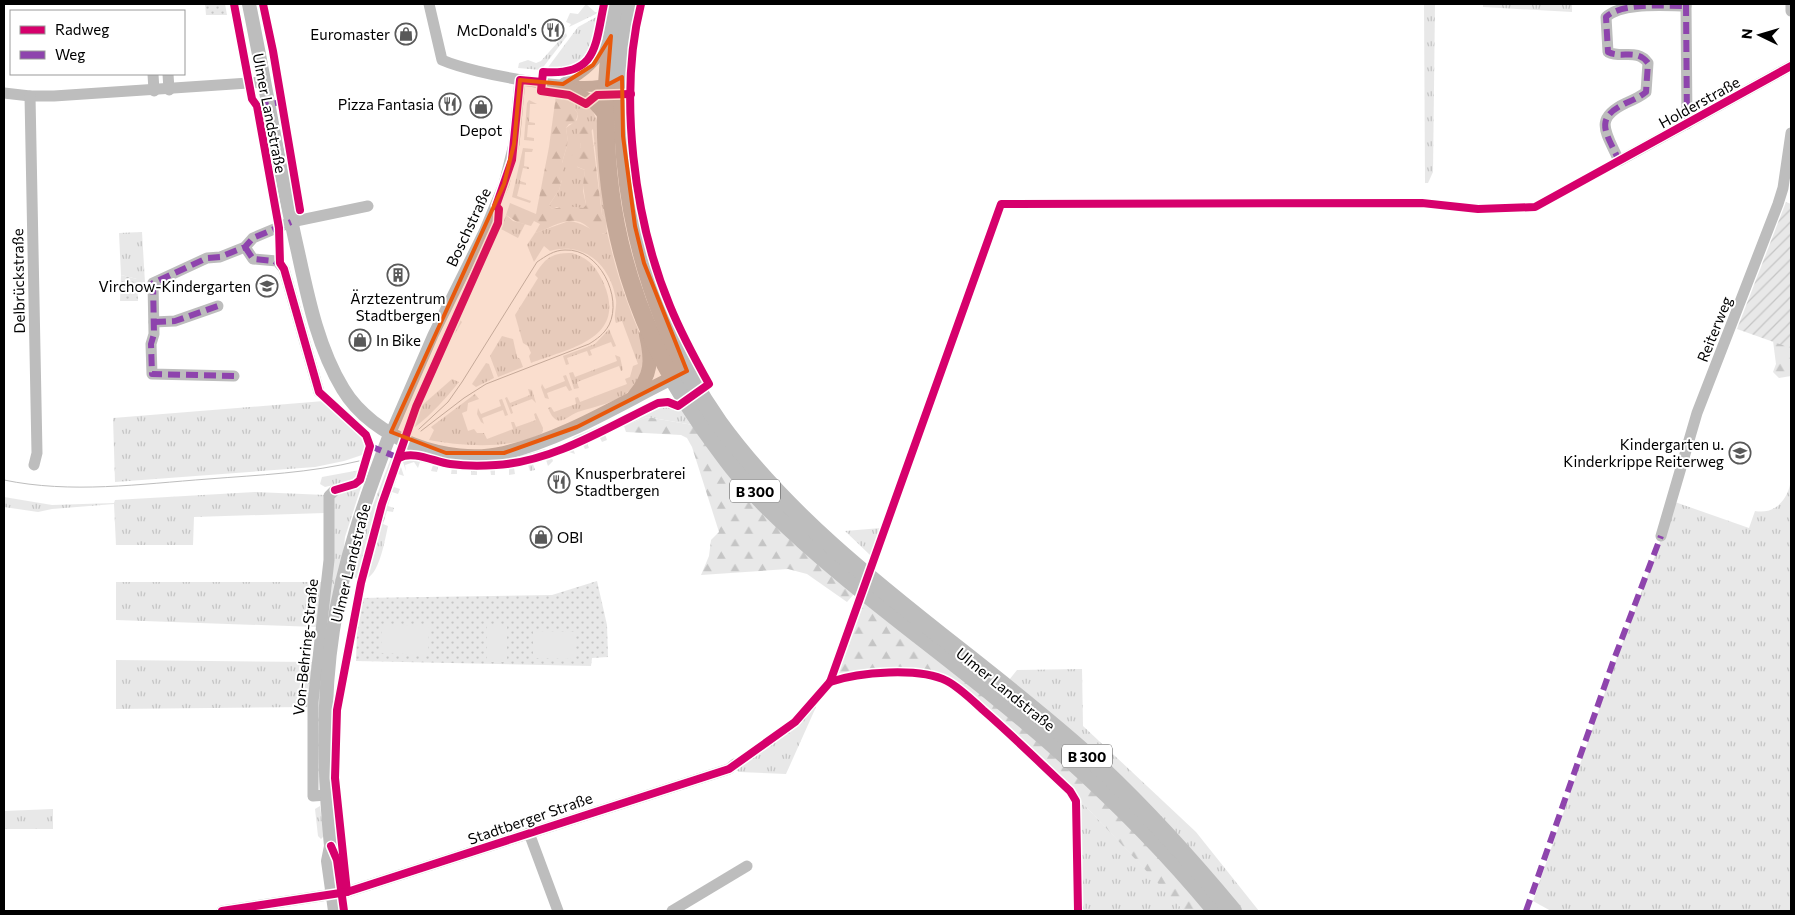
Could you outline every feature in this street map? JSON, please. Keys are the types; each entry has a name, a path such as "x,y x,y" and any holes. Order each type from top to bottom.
{"main road":[{"name":"B 300","path":"617,4 611,36 615,81 635,226 679,374"},
{"name":"B 300","path":"632,4 605,117 606,151 623,260 643,320 679,374 740,450 865,583 1086,773 1181,869 1216,911"},
{"name":"Ulmer Landstraße","path":"865,583 922,622 1092,760 1187,856 1233,911"}],"street":[{"name":"Ulmer Landstraße","path":"248,4 291,222 314,320 334,371 344,390 357,406 374,421 410,442 446,453 482,455 504,453 577,427 679,374"},
{"path":"429,4 442,60 463,68 520,80 594,86 615,81"},
{"path":"1791,4 1791,11"},
{"path":"1686,5 1686,124"},
{"name":"Holderstraße","path":"1686,5 1646,6 1611,13 1606,17 1608,52 1637,54 1643,56 1648,63 1646,92 1610,110 1606,116 1605,129 1619,161 1791,66"},
{"path":"563,84 580,76 593,65 611,36"},
{"path":"153,75 154,91"},
{"path":"168,75 169,90"},
{"name":"Boschstraße","path":"391,432 433,335 484,232 504,184 512,160 520,80"},
{"path":"4,92 30,96 154,91 264,82"},
{"path":"563,84 590,100 605,117"},
{"name":"Delbrückstraße","path":"30,96 37,453 34,465"},
{"name":"Reiterweg","path":"1661,536 1697,413 1778,204 1791,133"},
{"path":"234,376 152,374 151,344 154,334 153,283 207,258 220,257 245,246 253,238 291,222 368,206"},
{"path":"245,246 253,260 277,261 284,269 319,392"},
{"path":"154,322 175,321 218,306"},
{"path":"632,398 642,387 650,368 652,357 643,320"},
{"name":"Ulmer Landstraße","path":"337,893 337,860 331,846 327,795 325,724 334,622 343,579 362,510 391,432"},
{"name":"Von-Behring-Straße","path":"327,795 313,796 312,742 316,665 329,560 329,496 335,490"},
{"name":"Stadtberger Straße","path":"222,911 337,893 423,869 610,806 673,788 729,769 735,764"},
{"path":"530,833 558,911"},
{"path":"672,911 747,866"},
{"path":"335,911 337,893"},
{"path":"337,893 344,911"}],"highlighted area":[{"path":"611,36 607,85 622,77 623,136 635,226 644,263 687,371 577,427 504,453 446,453 391,432 504,184 514,144 520,80 563,84 593,65"}],"green space":[{"path":"205,4 225,4 227,15 206,15"},
{"path":"586,4 595,12 600,12 569,27 571,24 566,22 570,13 578,14"},
{"path":"1424,4 1435,4 1433,172 1428,183 1425,183"},
{"path":"1483,4 1572,4 1572,12 1483,7"},
{"path":"600,15 592,50 587,58 581,64 572,68 546,70 578,27"},
{"path":"566,33 567,36 541,70 518,68 519,63 528,60 536,63 541,61"},
{"path":"556,95 572,97 575,103 574,108 578,114 575,123 569,124 566,128 568,142 562,163 562,180 559,190 549,205 552,209 566,206 583,208 586,205 583,185 585,170 573,165 571,159 573,152 581,147 577,129 582,125 591,126 602,215 606,220 607,232 603,234 596,233 584,224 574,221 563,222 535,233 540,224 534,221 531,226 517,222 506,215 510,203 536,214 549,147"},
{"path":"572,97 592,109 598,123 606,220 602,215 593,129 580,141 581,147 578,150 577,167 585,170 583,191 586,205 583,208 557,207 552,209 549,205 559,190 562,180 562,163 568,142 566,128 577,120 578,114 574,108 575,103"},
{"path":"529,100 537,104 530,104 529,122 535,123 535,125 528,125 527,137 534,138 534,141 524,140 527,103"},
{"path":"523,148 533,149 532,152 525,152 524,166 529,167 529,169 523,168 520,181 526,183 526,185 520,184 517,196 531,201 530,203 512,197"},
{"path":"1786,202 1791,204 1791,348 1737,329"},
{"path":"506,215 513,221 525,224 518,238 501,229"},
{"path":"569,221 603,234 607,232 620,281 642,339 645,354 639,378 634,387 627,393 610,402 581,411 559,421 555,419 548,408 551,407 554,412 576,404 575,398 578,397 580,402 627,384 625,379 630,377 633,366 638,364 622,321 616,323 616,300 613,288 602,267 594,259 585,253 574,250 550,251 544,246 534,262 527,245 535,233"},
{"path":"142,232 145,283 137,283 137,279 121,275 119,233"},
{"path":"572,253 588,261 601,278 609,303 608,317 601,329 591,338 577,346 531,363 529,356 531,353 528,346 523,343 515,315 538,278 535,275 545,261 554,255"},
{"path":"121,275 137,279 138,301 120,301"},
{"path":"458,318 462,322 436,364"},
{"path":"609,329 616,346 613,347 611,342 590,350 592,355 589,356 587,351 567,358 569,364 566,365 563,356 595,344"},
{"path":"502,336 513,339 517,357 520,359 523,367 498,377 490,356"},
{"path":"1779,339 1791,343 1791,376 1779,378 1773,372 1776,364 1773,341"},
{"path":"615,355 620,357 623,370 621,371 619,366 577,382 579,388 574,389 569,373 573,372 575,377 617,361"},
{"path":"486,363 489,364 494,378 476,387 472,384"},
{"path":"566,375 572,390 569,391 566,386 547,393 549,399 545,398 541,387 542,384 545,389 565,381 563,376"},
{"path":"452,379 459,382 438,406 415,427 415,417 419,408"},
{"path":"528,389 532,390 536,403 532,399 511,407 513,413 511,414 505,398 507,397 510,403 530,395"},
{"path":"475,394 479,399 468,403 467,411 462,413 468,431 474,429 477,433 484,433 487,439 513,429 511,422 514,422 516,427 536,420 534,414 536,413 543,428 542,433 517,442 487,445 456,444 429,440 434,430 431,427"},
{"path":"502,399 508,415 505,416 503,410 482,418 484,424 481,422 477,414 478,408 481,414 501,406 499,400"},
{"path":"663,399 678,403 665,400 655,403 568,443 574,437"},
{"path":"324,401 345,417 358,431 363,438 365,454 315,467 115,482 113,418"},
{"path":"660,404 669,405 679,410 683,408 693,425 647,417 605,434 607,440 602,442 599,436 586,441 589,448 585,449 582,443 573,448 575,454 569,452 570,446"},
{"path":"647,417 693,425 854,594 847,602 807,574 788,569 701,575 709,556 711,540 719,532 692,447 687,438 681,435 626,432 624,426"},
{"path":"545,449 551,450 538,456 520,460 478,464 436,461 405,452 446,459 475,461 503,459"},
{"path":"551,455 553,461 548,466 546,460 533,464 535,470 530,471 528,465 514,468 515,474 509,475 509,468 495,468 495,475 491,475 490,468 482,468 496,467 524,463"},
{"path":"416,457 454,466 482,468 477,468 477,475 471,475 471,469 457,468 457,474 451,474 452,467 438,466 437,472 431,471 433,465 420,462 418,468 414,462 405,465 406,471 402,459"},
{"path":"391,458 395,462 374,523 360,580 354,577 351,572 356,550"},
{"path":"400,464 404,476 398,474 394,487 400,489 398,494 392,492 388,506 394,508 393,512 387,511 383,524 388,526 383,548 374,572 364,579 385,501"},
{"path":"360,470 354,480 325,487 320,484 322,477"},
{"path":"1791,479 1791,911 1551,911 1533,901 1615,663 1675,502 1749,528 1755,511 1762,512 1775,508 1780,504 1787,493"},
{"path":"363,481 345,537 319,785 316,724 332,502 339,490 355,487"},
{"path":"255,492 326,495 325,513 194,517 193,545 116,545 114,504 52,509 38,512 4,507 4,497 52,505 114,503 115,500"},
{"path":"881,528 870,555 845,531"},
{"path":"597,581 607,625 608,657 592,658 591,666 356,661 358,598 552,595"},
{"path":"116,582 325,582 317,627 116,620"},
{"path":"862,601 944,661 1085,780 1211,911 1184,911 1075,795 959,685 929,673 895,672 847,676 838,673 837,668"},
{"path":"382,624 429,626 428,655 381,653"},
{"path":"487,625 507,625 507,662 487,662"},
{"path":"533,631 574,632 574,659 533,658"},
{"path":"116,660 313,662 310,707 116,709"},
{"path":"1082,669 1083,726 1196,832 1259,911 1242,911 1193,851 1009,680 1017,670"},
{"path":"814,705 816,707 786,774 739,772 736,770 738,763 795,724"},
{"path":"1075,795 1169,894 1184,911 1080,911"},
{"path":"320,806 324,836 321,839 318,836 315,809"},
{"path":"53,809 53,829 4,829 4,811"}],"tram line":[{"path":"419,429 448,402 537,262 554,252 565,250 577,252 588,257 598,265 605,276 613,301 613,314 609,325 600,336 589,344 486,384 464,398 421,431"},
{"path":"4,480 55,486 106,487 284,473 359,461"}],"marked path":[{"path":"1686,4 1687,124"},
{"path":"1616,162 1619,161 1607,135 1606,121 1615,109 1646,92 1648,63 1639,56 1619,55 1608,52 1606,17 1613,12 1633,7 1686,6"},
{"path":"257,106 282,102"},
{"path":"234,376 152,374 151,344 154,334 153,283 207,258 220,257 245,247 253,238 291,222"},
{"path":"245,247 253,259 274,261 282,266"},
{"path":"154,322 175,321 218,306"},
{"path":"370,446 399,458"},
{"path":"1526,911 1613,662 1661,536"}],"cycle path":[{"path":"234,4 252,99 257,106 279,228 280,263 284,269 319,392 366,435 370,446 360,480 355,484 335,490"},
{"path":"263,4 273,51 300,210"},
{"path":"604,4 595,45 590,56 584,64 574,69 561,72 543,72 541,91 569,95 586,104 597,95 631,94"},
{"path":"399,458 411,455 450,464 479,466 517,462 538,457 580,442 658,403 668,402 678,406 709,384 688,346 657,272 639,197 633,157 631,77 634,40 641,4"},
{"path":"222,911 347,892 729,769 795,722 830,682 1001,204 1422,203 1478,209 1535,207 1791,66"},
{"path":"347,892 335,778 337,710 361,583 382,504 416,407 498,223 499,209 496,206 512,160 520,80 542,82"},
{"path":"830,682 889,672 935,677 957,687 1005,730 1070,791 1076,801 1078,911"},
{"path":"331,846 337,860 344,911"}],"place":[{"name":"McDonald's","path":"553,30"},
{"name":"Euromaster","path":"406,34"},
{"name":"Pizza Fantasia","path":"450,104"},
{"name":"Depot","path":"481,107"},
{"name":"Ärztezentrum Stadtbergen","path":"398,275"},
{"name":"Virchow-Kindergarten","path":"267,286"},
{"name":"In Bike","path":"360,340"},
{"name":"Kindergarten u. Kinderkrippe Reiterweg","path":"1740,453"},
{"name":"Knusperbraterei Stadtbergen","path":"559,482"},
{"name":"OBI","path":"541,537"}]}
